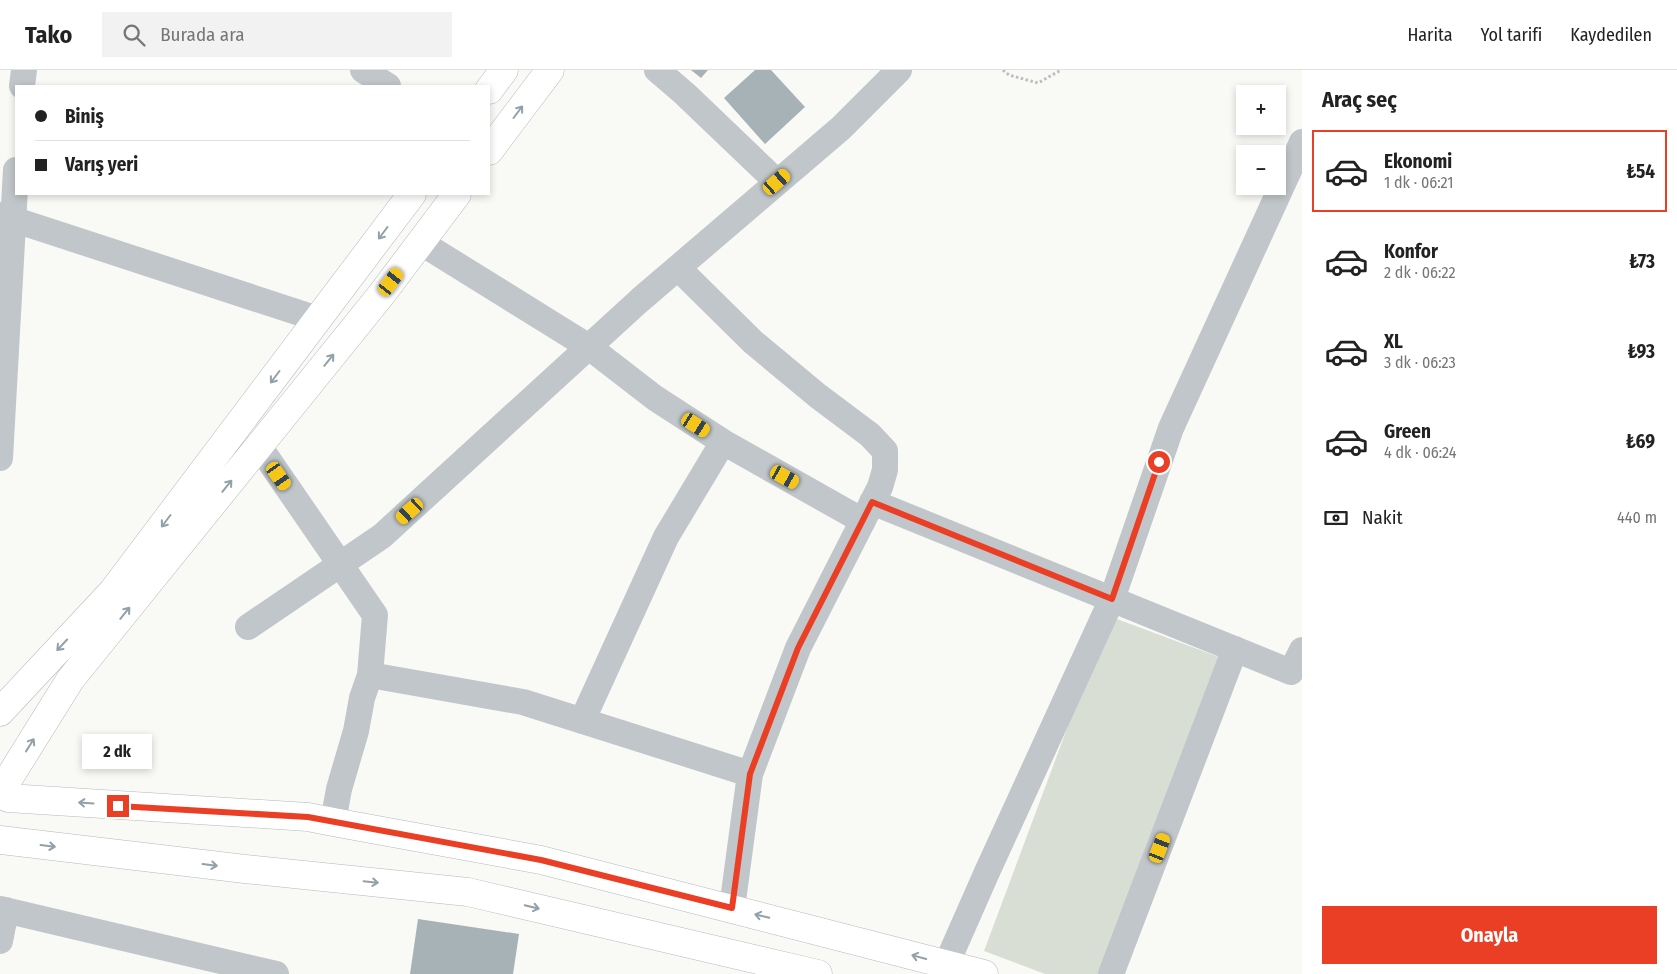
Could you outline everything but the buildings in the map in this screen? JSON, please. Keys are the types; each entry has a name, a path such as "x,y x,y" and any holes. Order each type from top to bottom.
{"main road":[{"path":"490,89 504,70"},
{"path":"490,150 550,70"},
{"path":"0,712 113,591 411,195"},
{"path":"0,832 8,813 4,787 70,680 375,302 456,195"},
{"path":"4,787 308,817 541,860 984,974"},
{"path":"0,840 245,869 468,892 818,974"}],"street":[{"path":"22,85 24,70"},
{"path":"363,70 386,85"},
{"path":"657,70 685,94 777,182"},
{"path":"248,627 382,536 589,347 841,128 899,70"},
{"path":"946,964 1112,599 1171,428 1302,142"},
{"path":"0,458 6,217 15,175"},
{"path":"6,217 318,319"},
{"path":"420,242 589,347 655,398 723,442 868,512 1112,599 1291,672 1302,650"},
{"path":"678,268 753,342 818,396 870,435 885,452 886,470 880,487 798,648 750,774 732,908"},
{"path":"582,721 666,537 723,442"},
{"path":"259,446 375,615 370,675 362,698 356,731 339,789 333,822"},
{"path":"1111,974 1236,649"},
{"path":"370,675 523,702 750,774"},
{"path":"0,941 3,910 276,974"}],"path":[{"path":"1003,70 1009,75 1038,83 1061,70"}],"shaded area":[{"path":"1109,616 1219,657 1100,974 1045,974 984,951"}],"route":[{"path":"118,806 308,817 541,860 732,908 750,774 798,648 872,502 1112,599 1159,462"}]}
